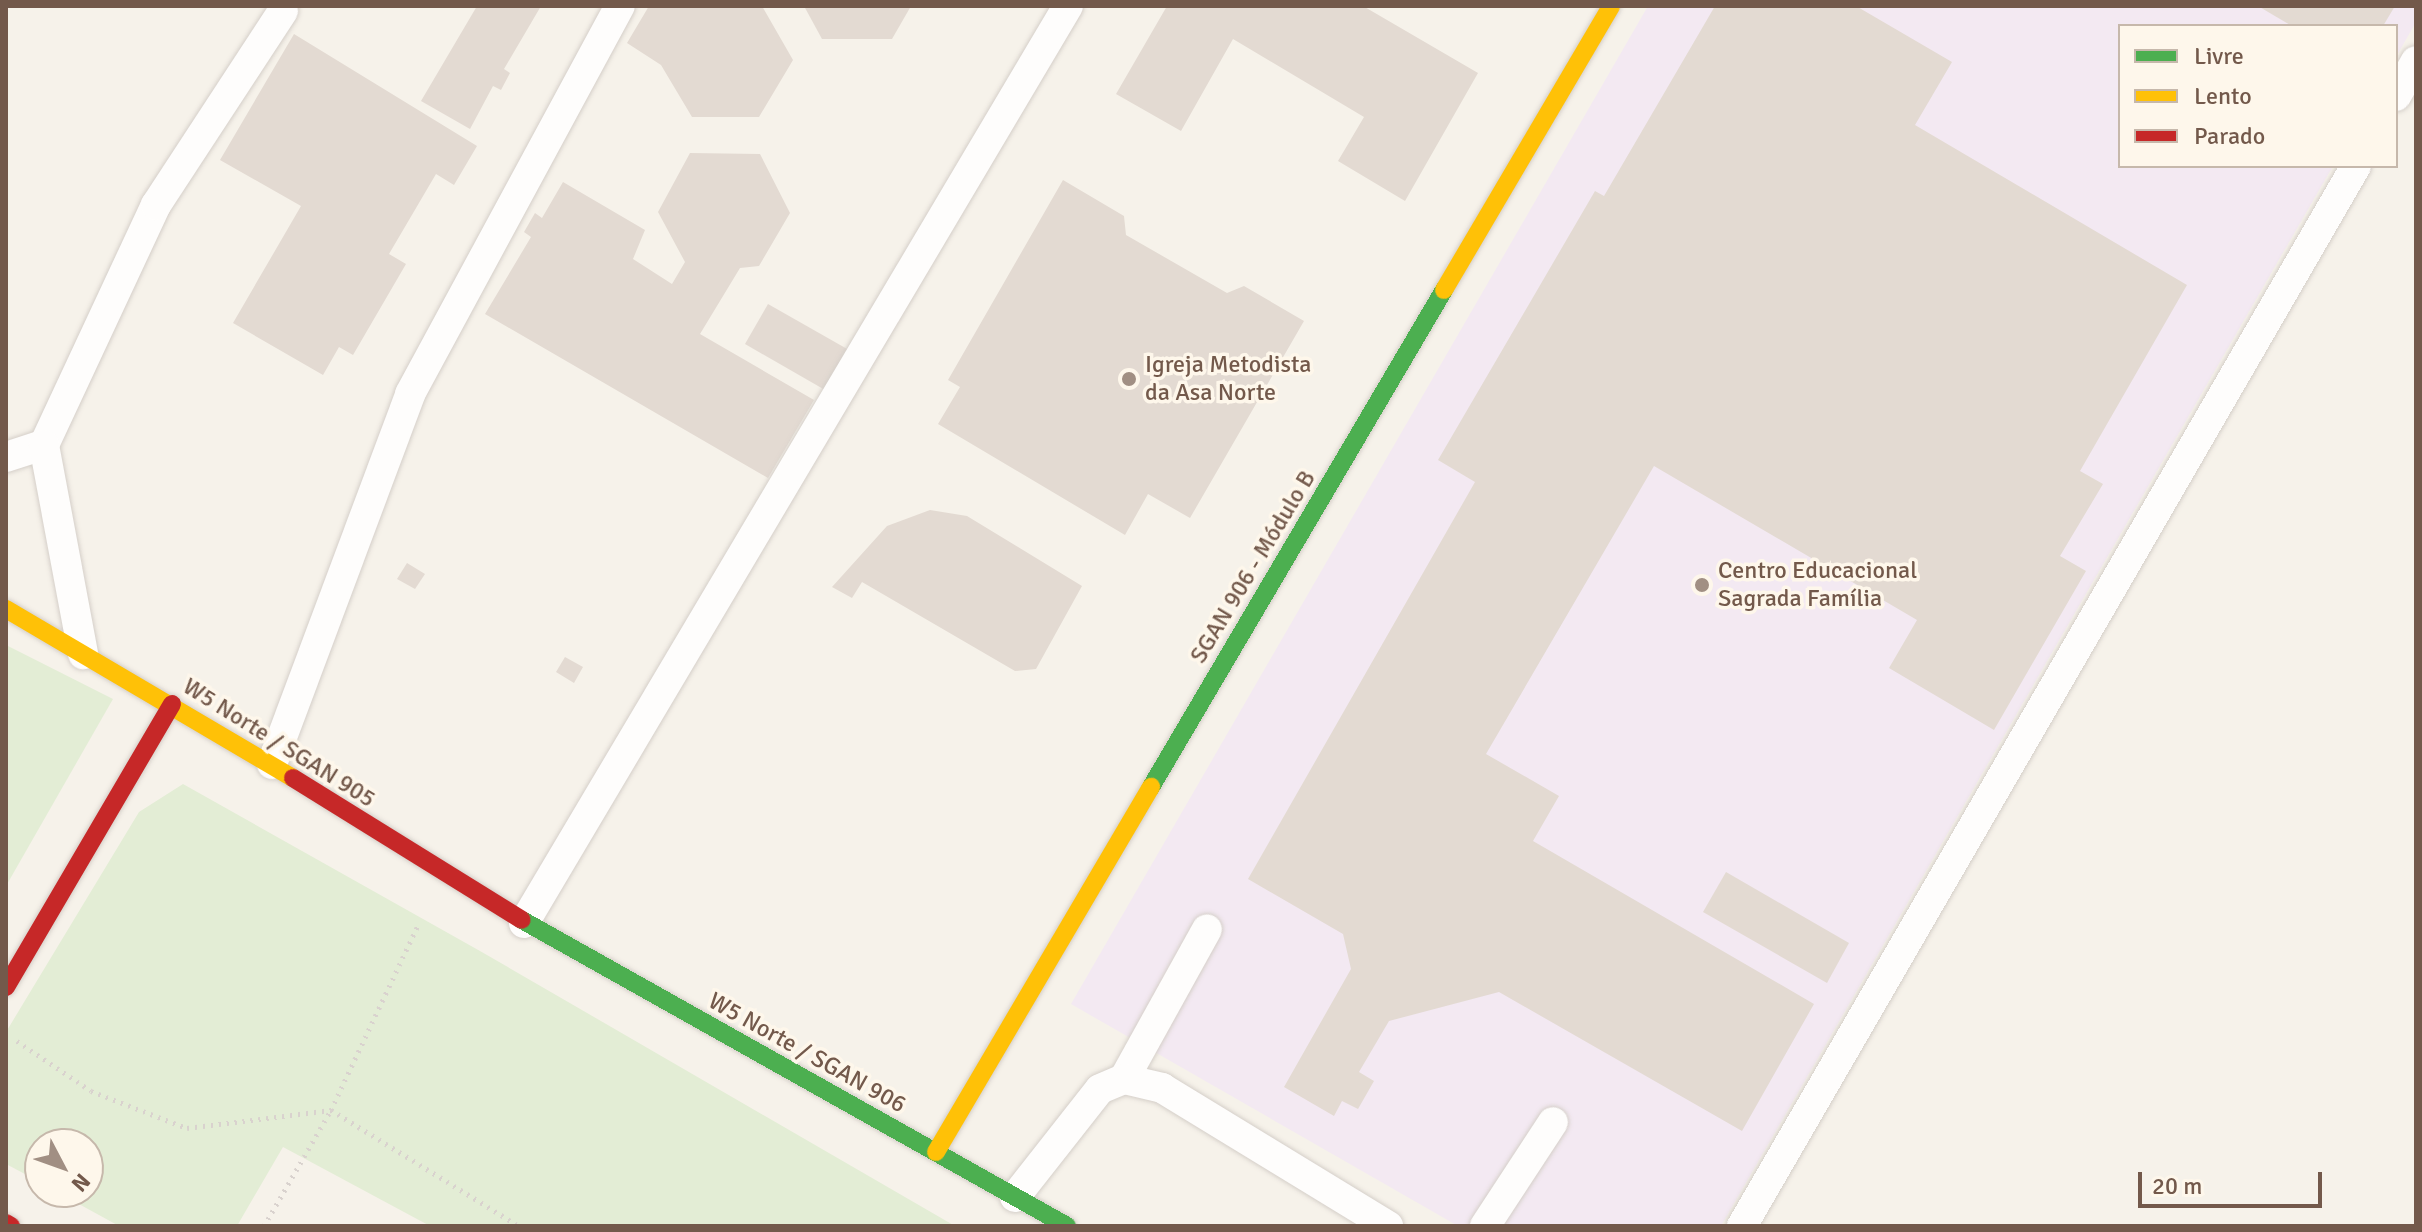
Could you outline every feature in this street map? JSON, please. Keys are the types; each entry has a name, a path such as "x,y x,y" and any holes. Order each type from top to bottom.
{"main road":[{"name":"SGAN 906 - Módulo B","path":"936,1152 1611,6"},
{"name":"W5 Norte / SGAN 905","path":"6,609 272,764 442,875 524,923"},
{"path":"6,987 172,704"},
{"name":"W5 Norte / SGAN 906","path":"524,923 1067,1226"}],"lane":[{"path":"272,764 410,394 620,6"},
{"path":"524,923 1068,6"},
{"path":"83,654 44,445 156,205 283,11"},
{"path":"2398,92 2416,61"},
{"path":"1742,1226 2355,168"},
{"path":"6,457 44,445"},
{"path":"1124,1079 1207,929"},
{"path":"1015,1197 1100,1089 1124,1079 1162,1088 1388,1226"},
{"path":"1485,1226 1553,1122"}],"path":[{"path":"264,1226 331,1110 442,875"},
{"path":"6,1033 91,1091 187,1128 331,1110 519,1226"}],"shaded area":[{"name":"Centro Educacional Sagrada Família","path":"1648,6 2416,6 2416,22 2398,54 2398,24 2118,24 2118,168 2332,168 1721,1226 1458,1226 1071,1004"}],"green space":[{"path":"6,645 113,699 6,886"},
{"path":"183,784 480,951 955,1226 430,1226 283,1147 237,1226 119,1226 86,1208 104,1208 104,1128 24,1128 24,1174 6,1164 6,1032 139,812"}],"building":[{"path":"477,6 541,6 504,69 510,73 501,90 493,86 470,129 421,101"},
{"path":"649,6 762,6 793,60 759,117 692,117 661,65 627,43"},
{"path":"804,6 911,6 892,39 822,39"},
{"path":"1167,6 1363,6 1478,73 1405,201 1338,161 1364,117 1233,39 1181,131 1116,94"},
{"path":"1715,6 1856,6 1952,62 1915,125 2187,285 2080,471 2103,484 2060,556 2086,571 1994,730 1889,668 1917,620 1654,466 1486,754 1559,796 1533,841 1814,1004 1742,1131 1499,992 1389,1021 1359,1072 1374,1081 1358,1109 1342,1101 1334,1116 1284,1087 1351,969 1343,934 1248,879 1475,482 1438,460 1595,191 1604,196"},
{"path":"2258,6 2395,6 2384,24 2289,24"},
{"path":"294,34 477,146 454,185 436,174 389,254 406,264 353,355 339,347 323,375 233,323 301,206 220,160"},
{"path":"690,153 760,154 790,213 759,266 740,268 700,334 814,400 768,478 485,314 531,237 524,232 535,213 542,218 563,182 645,230 633,259 672,284 685,262 658,212"},
{"path":"1063,180 1124,216 1126,235 1227,293 1244,286 1304,321 1190,518 1148,494 1125,535 938,424 960,387 948,380"},
{"path":"768,304 856,354 832,394 745,344"},
{"path":"930,510 967,516 1082,586 1036,669 1015,671 862,582 852,598 832,587 887,526"},
{"path":"407,563 425,574 415,589 397,579"},
{"path":"565,657 583,667 574,683 556,672"},
{"path":"1726,872 1849,943 1827,983 1703,912"}],"traffic: fast":[{"path":"1151,787 1444,290"},
{"path":"522,920 1067,1226"}],"traffic: slow":[{"path":"1444,290 1611,6"},
{"path":"6,609 293,778"},
{"path":"936,1152 1151,787"}],"traffic: jam":[{"path":"6,987 172,704"},
{"path":"293,778 522,920"},
{"path":"6,1223 11,1226"}],"place":[{"name":"Igreja Metodista da Asa Norte","path":"1129,379"},
{"name":"Centro Educacional Sagrada Família","path":"1702,585"}]}
